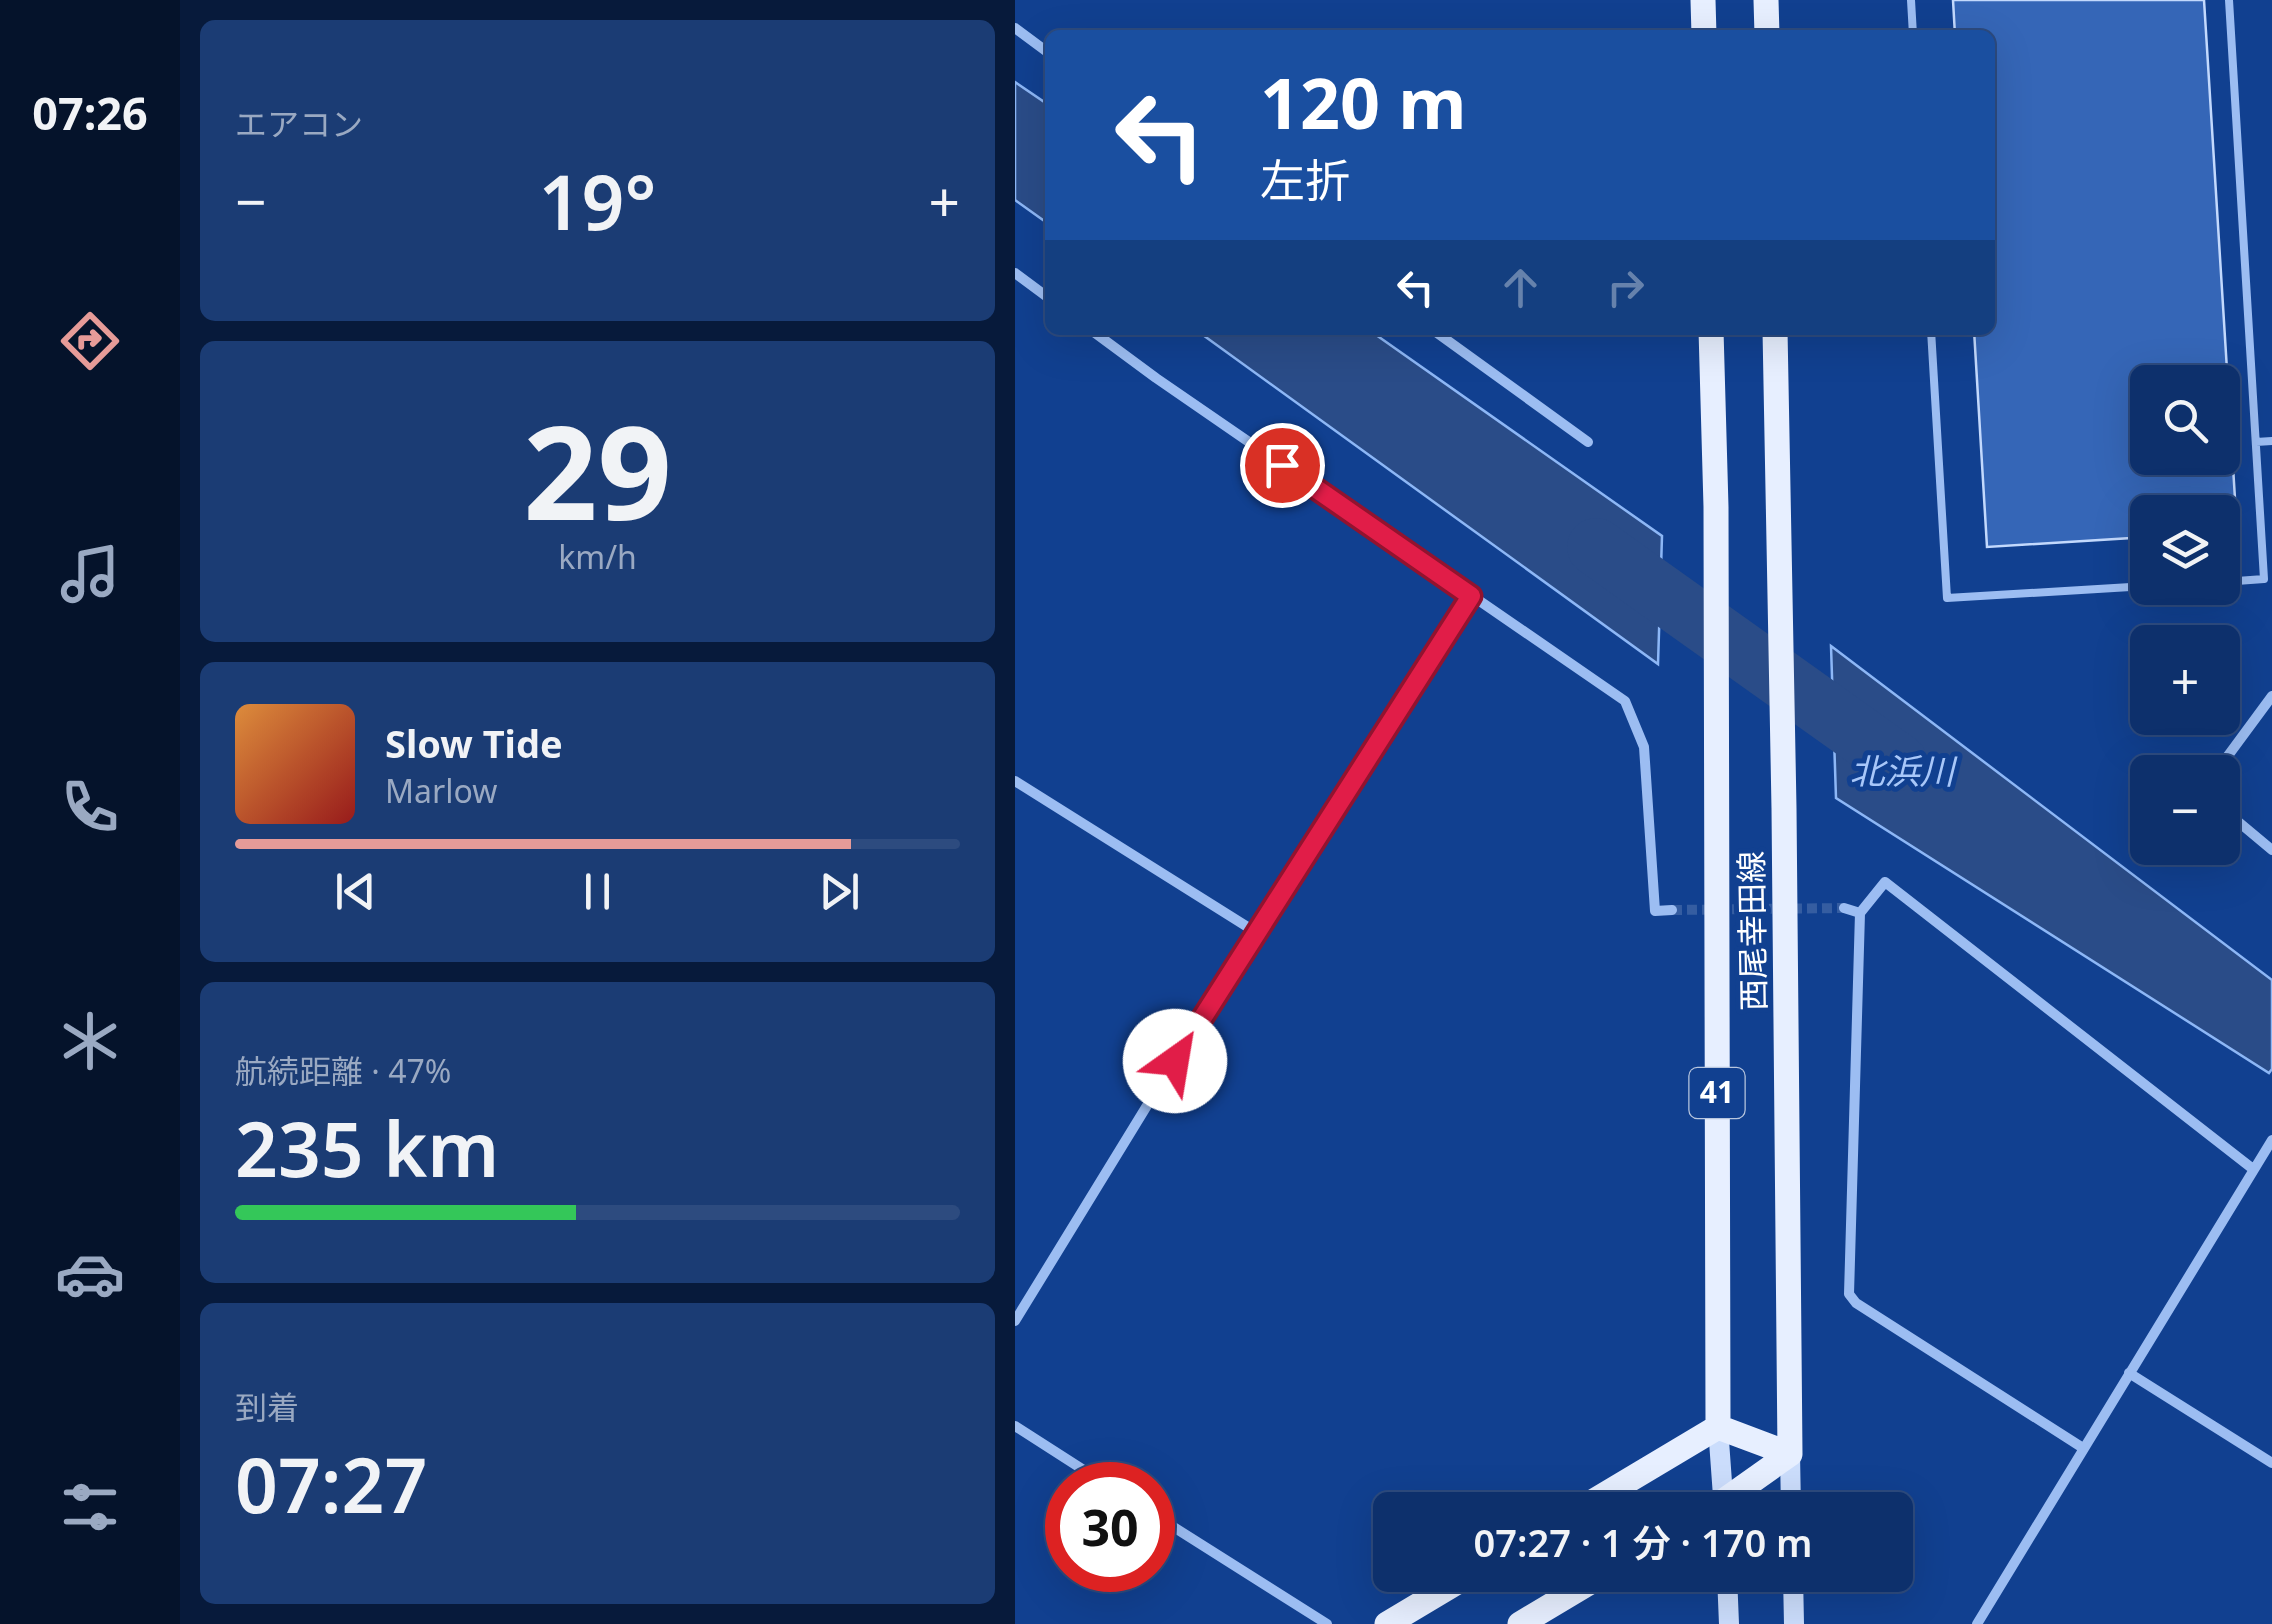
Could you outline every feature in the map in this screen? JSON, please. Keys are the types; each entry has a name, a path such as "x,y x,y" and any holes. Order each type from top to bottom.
{"main road":[{"path":"1703,0 1704,30"},
{"path":"1766,0 1767,30"},
{"name":"西尾幸田線","path":"1711,335 1716,507 1718,1427"},
{"name":"西尾幸田線","path":"1775,335 1781,539 1790,1454"},
{"path":"1718,1427 1790,1454"},
{"path":"1718,1427 1719,1492"},
{"path":"1609,1492 1718,1427"},
{"path":"1740,1492 1790,1454"},
{"path":"1790,1454 1791,1492"},
{"path":"1387,1624 1441,1592"},
{"path":"1520,1624 1574,1592"},
{"path":"1728,1592 1729,1624"},
{"path":"1793,1592 1794,1624"}],"street":[{"path":"1015,28 1045,50"},
{"path":"1015,274 1045,296"},
{"path":"1098,335 1625,701 1645,748 1655,911 1673,910"},
{"path":"1440,335 1588,442"},
{"path":"1015,1321 1254,931 1471,596"},
{"path":"2229,755 2272,696"},
{"path":"1015,781 1254,931"},
{"path":"2240,823 2272,850"},
{"path":"2083,1448 1856,1303 1849,1294 1860,914 1885,882 2253,1169"},
{"path":"1844,908 1860,914"},
{"path":"1977,1624 2272,1140"},
{"path":"2129,1373 2272,1463"},
{"path":"1015,1426 1071,1462"},
{"path":"1175,1528 1327,1624"}],"lane":[{"path":"1911,0 1913,30"},
{"path":"2229,0 2264,579 2240,581"},
{"path":"1931,335 1947,598 2130,587"},
{"path":"2256,442 2272,441"}],"water":[{"path":"1015,82 1045,103 1045,221 1015,200"},
{"path":"1203,335 1376,335 1662,536 1658,664"},
{"name":"北浜川","path":"1831,646 2272,980 2269,1073 1836,798"}],"building":[{"path":"1953,0 2204,0 2227,365 2130,365 2130,475 2234,475 2235,495 2130,495 2130,538 1987,547 1974,335 1995,335 1995,30 1955,30"}],"waterway":[{"name":"北浜川","path":"1596,547 1898,762"}],"tunnel":[{"path":"1672,910 1844,908"}],"route":[{"path":"1175,1061 1254,931 1471,596 1282,465"}]}
